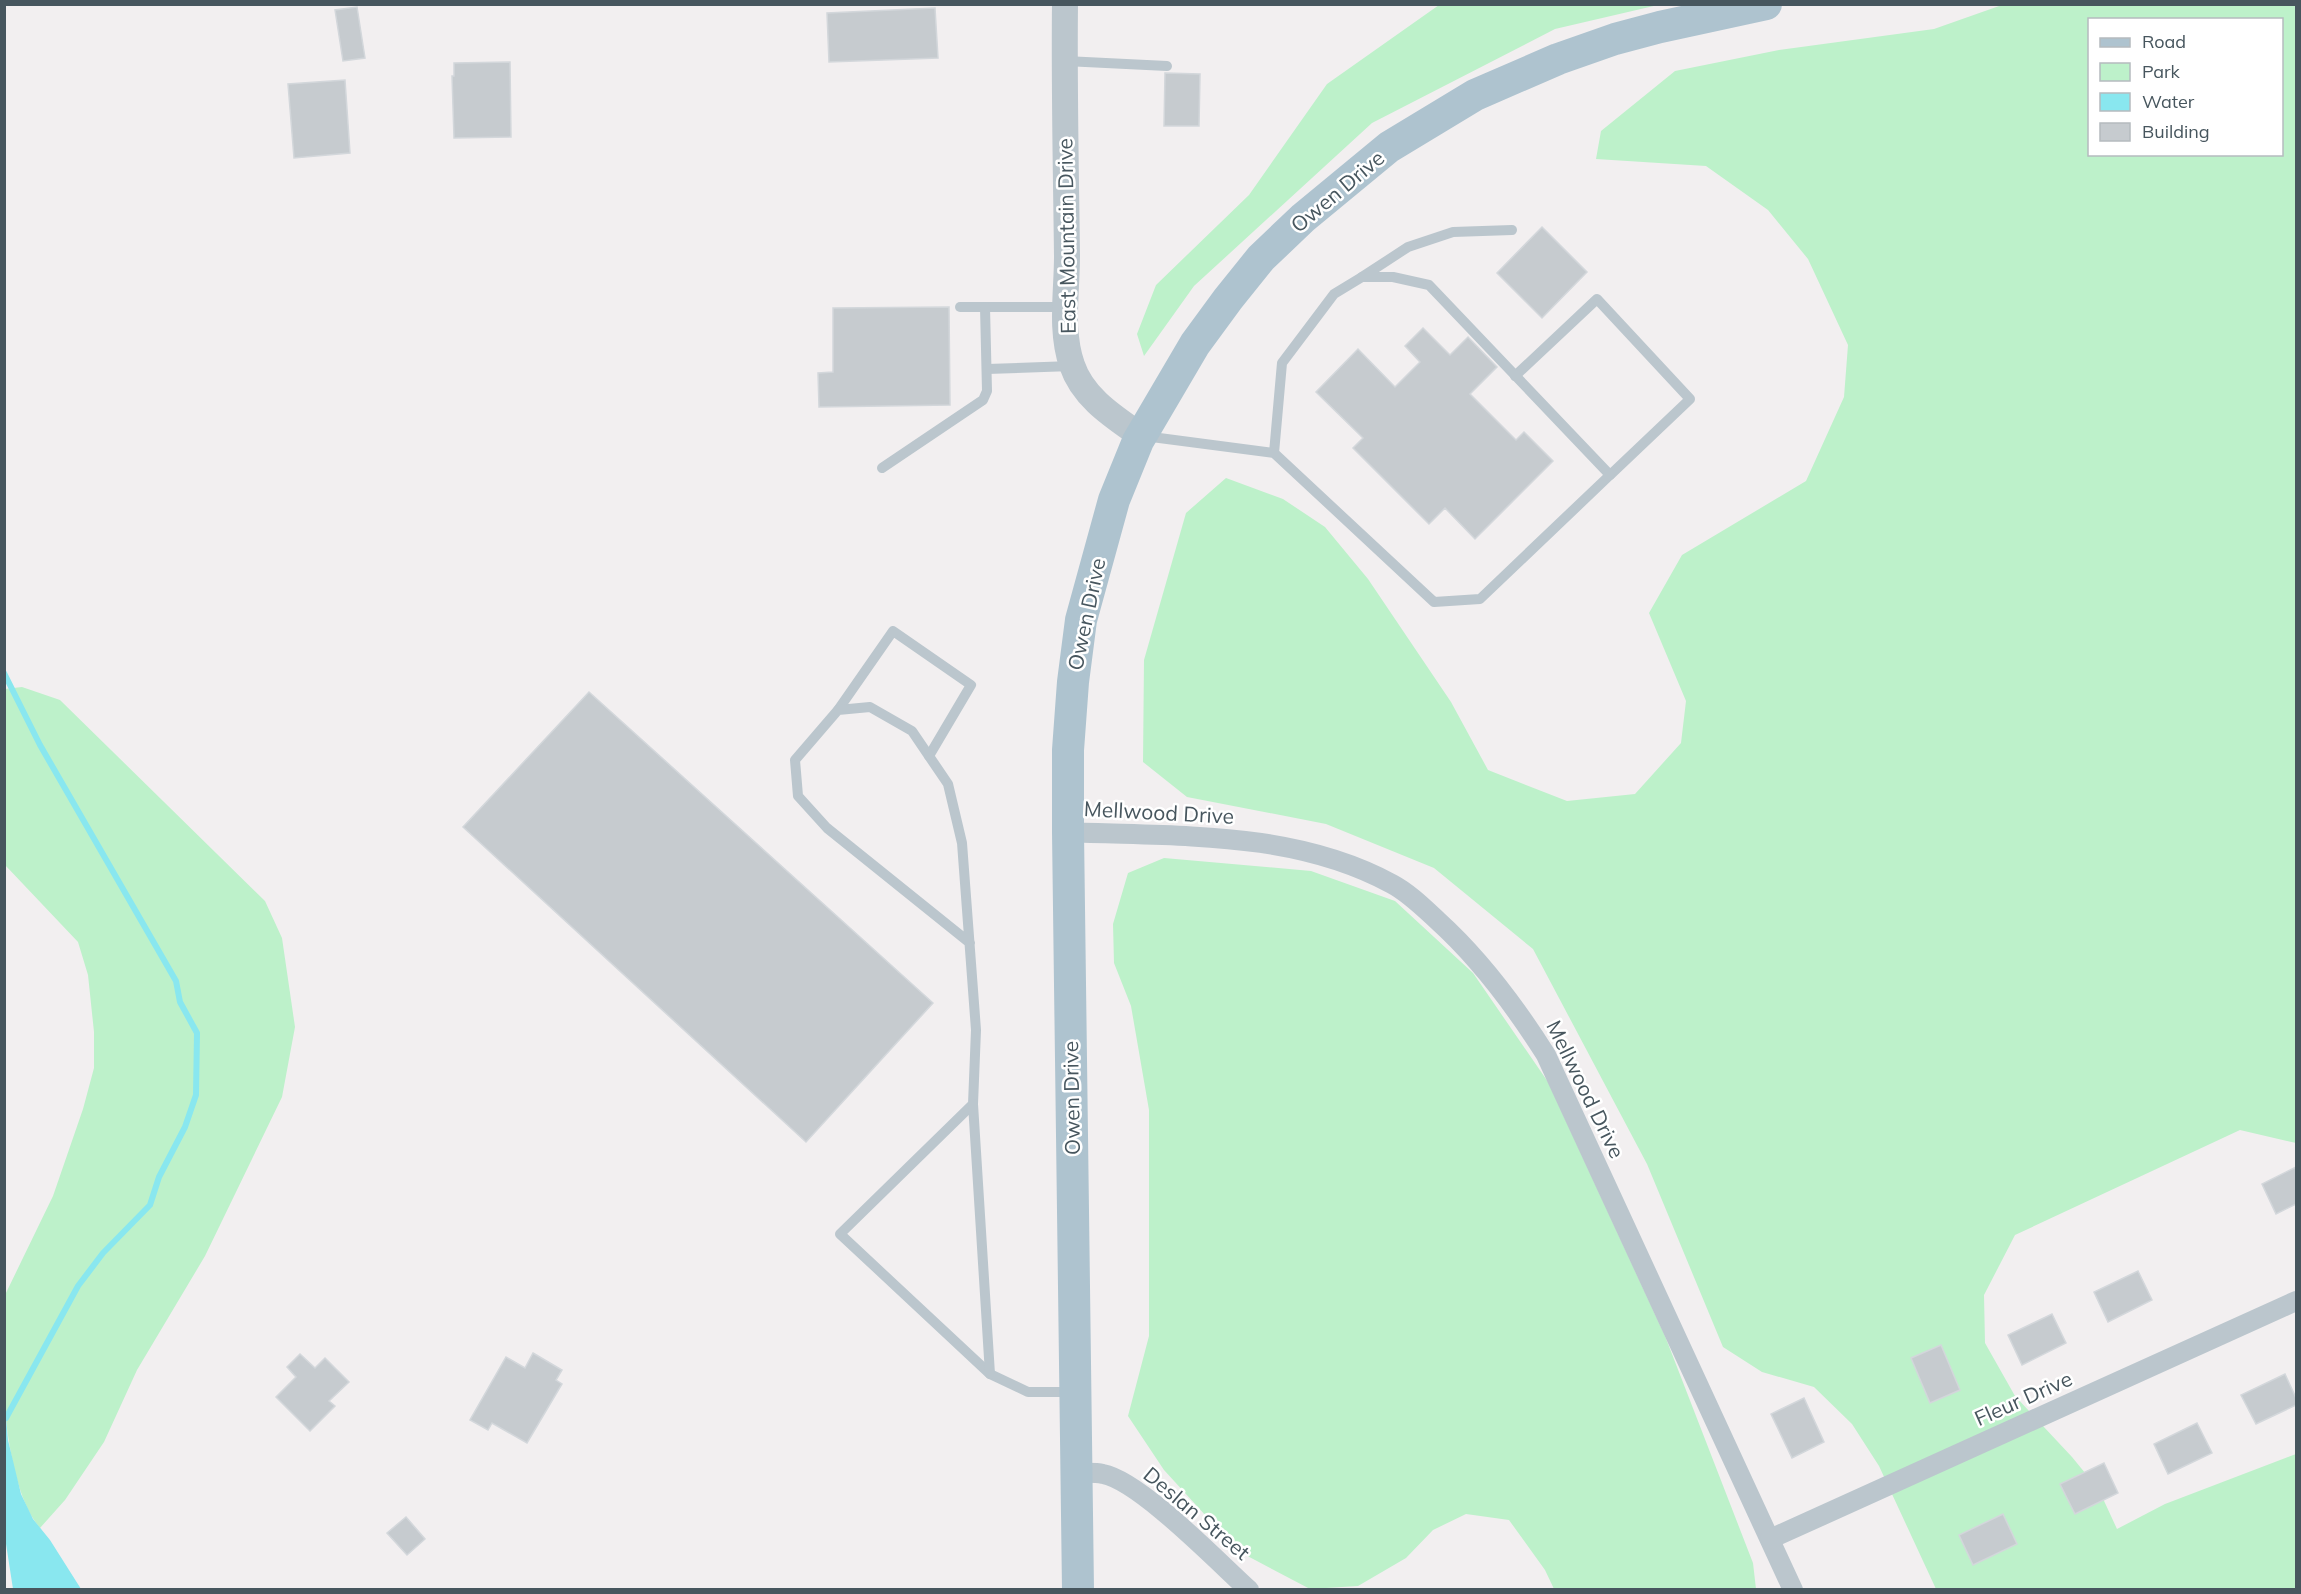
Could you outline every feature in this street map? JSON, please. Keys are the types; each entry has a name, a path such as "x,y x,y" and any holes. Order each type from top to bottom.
{"main road":[{"name":"Owen Drive","path":"1078,1590 1068,750 1072,682 1081,620 1114,500 1141,436 1195,344 1261,258 1303,218 1389,147 1475,95 1558,59 1615,39 1660,27 1766,4"}],"street":[{"name":"East Mountain Drive","path":"1065,4 1065,337 1072,366 1081,383 1106,411 1141,436"},
{"name":"Mellwood Drive","path":"1068,832 1244,841 1313,852 1365,871 1394,885 1420,904 1457,938 1488,972 1522,1017 1545,1055 1793,1590"},
{"name":"Fleur Drive","path":"1770,1539 2296,1301"},
{"name":"Deslan Street","path":"1075,1473 1104,1474 1125,1483 1156,1505 1249,1590"}],"lane":[{"path":"1064,61 1167,66"},
{"path":"1274,453 1282,363 1334,294 1408,247 1453,232 1512,230"},
{"path":"1362,277 1393,277 1429,285 1610,475"},
{"path":"1141,436 1274,453 1434,602 1480,599 1690,399 1597,299 1515,376"},
{"path":"960,307 1065,307"},
{"path":"882,468 979,404 987,391 985,307"},
{"path":"987,369 1072,366"},
{"path":"929,756 971,685 893,631 838,710 795,760 798,796 827,828 970,943"},
{"path":"838,710 870,707 912,731 948,784 962,843 976,1030 973,1104 990,1374"},
{"path":"973,1104 840,1234 990,1374 1028,1392 1074,1392"}],"green space":[{"path":"1439,5 1658,5 1555,29 1372,123 1194,286 1144,356 1137,334 1156,285 1249,195 1327,84"},
{"path":"2002,5 2296,5 2296,1143 2240,1130 2015,1235 1984,1295 1985,1343 2015,1396 2072,1457 2099,1490 2117,1529 2165,1504 2296,1454 2296,1589 1936,1589 1879,1466 1852,1424 1814,1387 1762,1372 1723,1347 1647,1164 1533,949 1434,868 1326,824 1187,797 1143,762 1144,660 1186,513 1226,478 1283,499 1325,527 1368,579 1451,702 1488,770 1567,801 1635,794 1681,743 1686,701 1649,613 1682,555 1806,481 1844,397 1848,345 1808,259 1768,210 1706,166 1596,159 1601,131 1675,71 1779,50 1934,29"},
{"path":"22,687 60,700 265,901 282,938 295,1027 282,1097 205,1256 137,1370 104,1442 65,1500 40,1528 26,1505 16,1477 5,1421 5,1295 53,1196 83,1109 94,1068 94,1032 88,975 78,942 5,865 5,689"},
{"path":"1164,858 1311,871 1395,901 1473,973 1548,1082 1665,1336 1753,1563 1756,1589 1554,1589 1545,1570 1509,1520 1466,1514 1433,1530 1406,1558 1358,1586 1310,1589 1238,1551 1164,1470 1128,1416 1149,1336 1149,1110 1131,1006 1114,963 1113,924 1128,873"}],"water":[{"path":"6,1418 8,1440 21,1494 33,1519 50,1540 81,1589 13,1589 4,1531"}],"building":[{"path":"357,7 365,58 343,61 335,10"},
{"path":"935,8 938,58 829,62 827,13"},
{"path":"510,62 511,137 454,138 452,76 454,76 454,63"},
{"path":"1165,73 1200,74 1199,126 1164,126"},
{"path":"345,80 350,153 294,158 288,84"},
{"path":"1542,227 1587,272 1542,318 1497,273"},
{"path":"949,307 950,405 819,407 818,373 833,372 833,308"},
{"path":"1423,328 1450,355 1468,337 1497,367 1470,394 1516,440 1524,432 1553,461 1475,539 1445,508 1429,524 1353,448 1363,438 1316,392 1358,349 1395,387 1420,362 1405,346"},
{"path":"589,692 933,1003 806,1142 463,827"},
{"path":"2296,1167 2296,1204 2276,1214 2262,1184"},
{"path":"2138,1271 2152,1300 2108,1322 2094,1292"},
{"path":"2052,1314 2066,1343 2022,1365 2008,1335"},
{"path":"1941,1345 1960,1390 1930,1403 1911,1358"},
{"path":"533,1353 562,1370 556,1380 562,1384 527,1443 492,1423 488,1430 470,1420 506,1357 525,1368"},
{"path":"300,1354 315,1368 325,1358 349,1382 329,1401 335,1406 310,1431 276,1397 296,1377 287,1367"},
{"path":"2285,1374 2296,1398 2296,1405 2256,1424 2241,1395"},
{"path":"1804,1398 1824,1442 1792,1458 1771,1414"},
{"path":"2197,1423 2212,1453 2168,1474 2154,1444"},
{"path":"2104,1463 2118,1493 2075,1514 2060,1484"},
{"path":"2003,1514 2017,1544 1973,1565 1959,1535"},
{"path":"406,1517 425,1539 407,1555 387,1533"}],"waterway":[{"path":"4,673 40,745 176,981 180,1002 197,1033 196,1095 185,1127 159,1177 150,1205 103,1253 78,1286 6,1418"}]}
